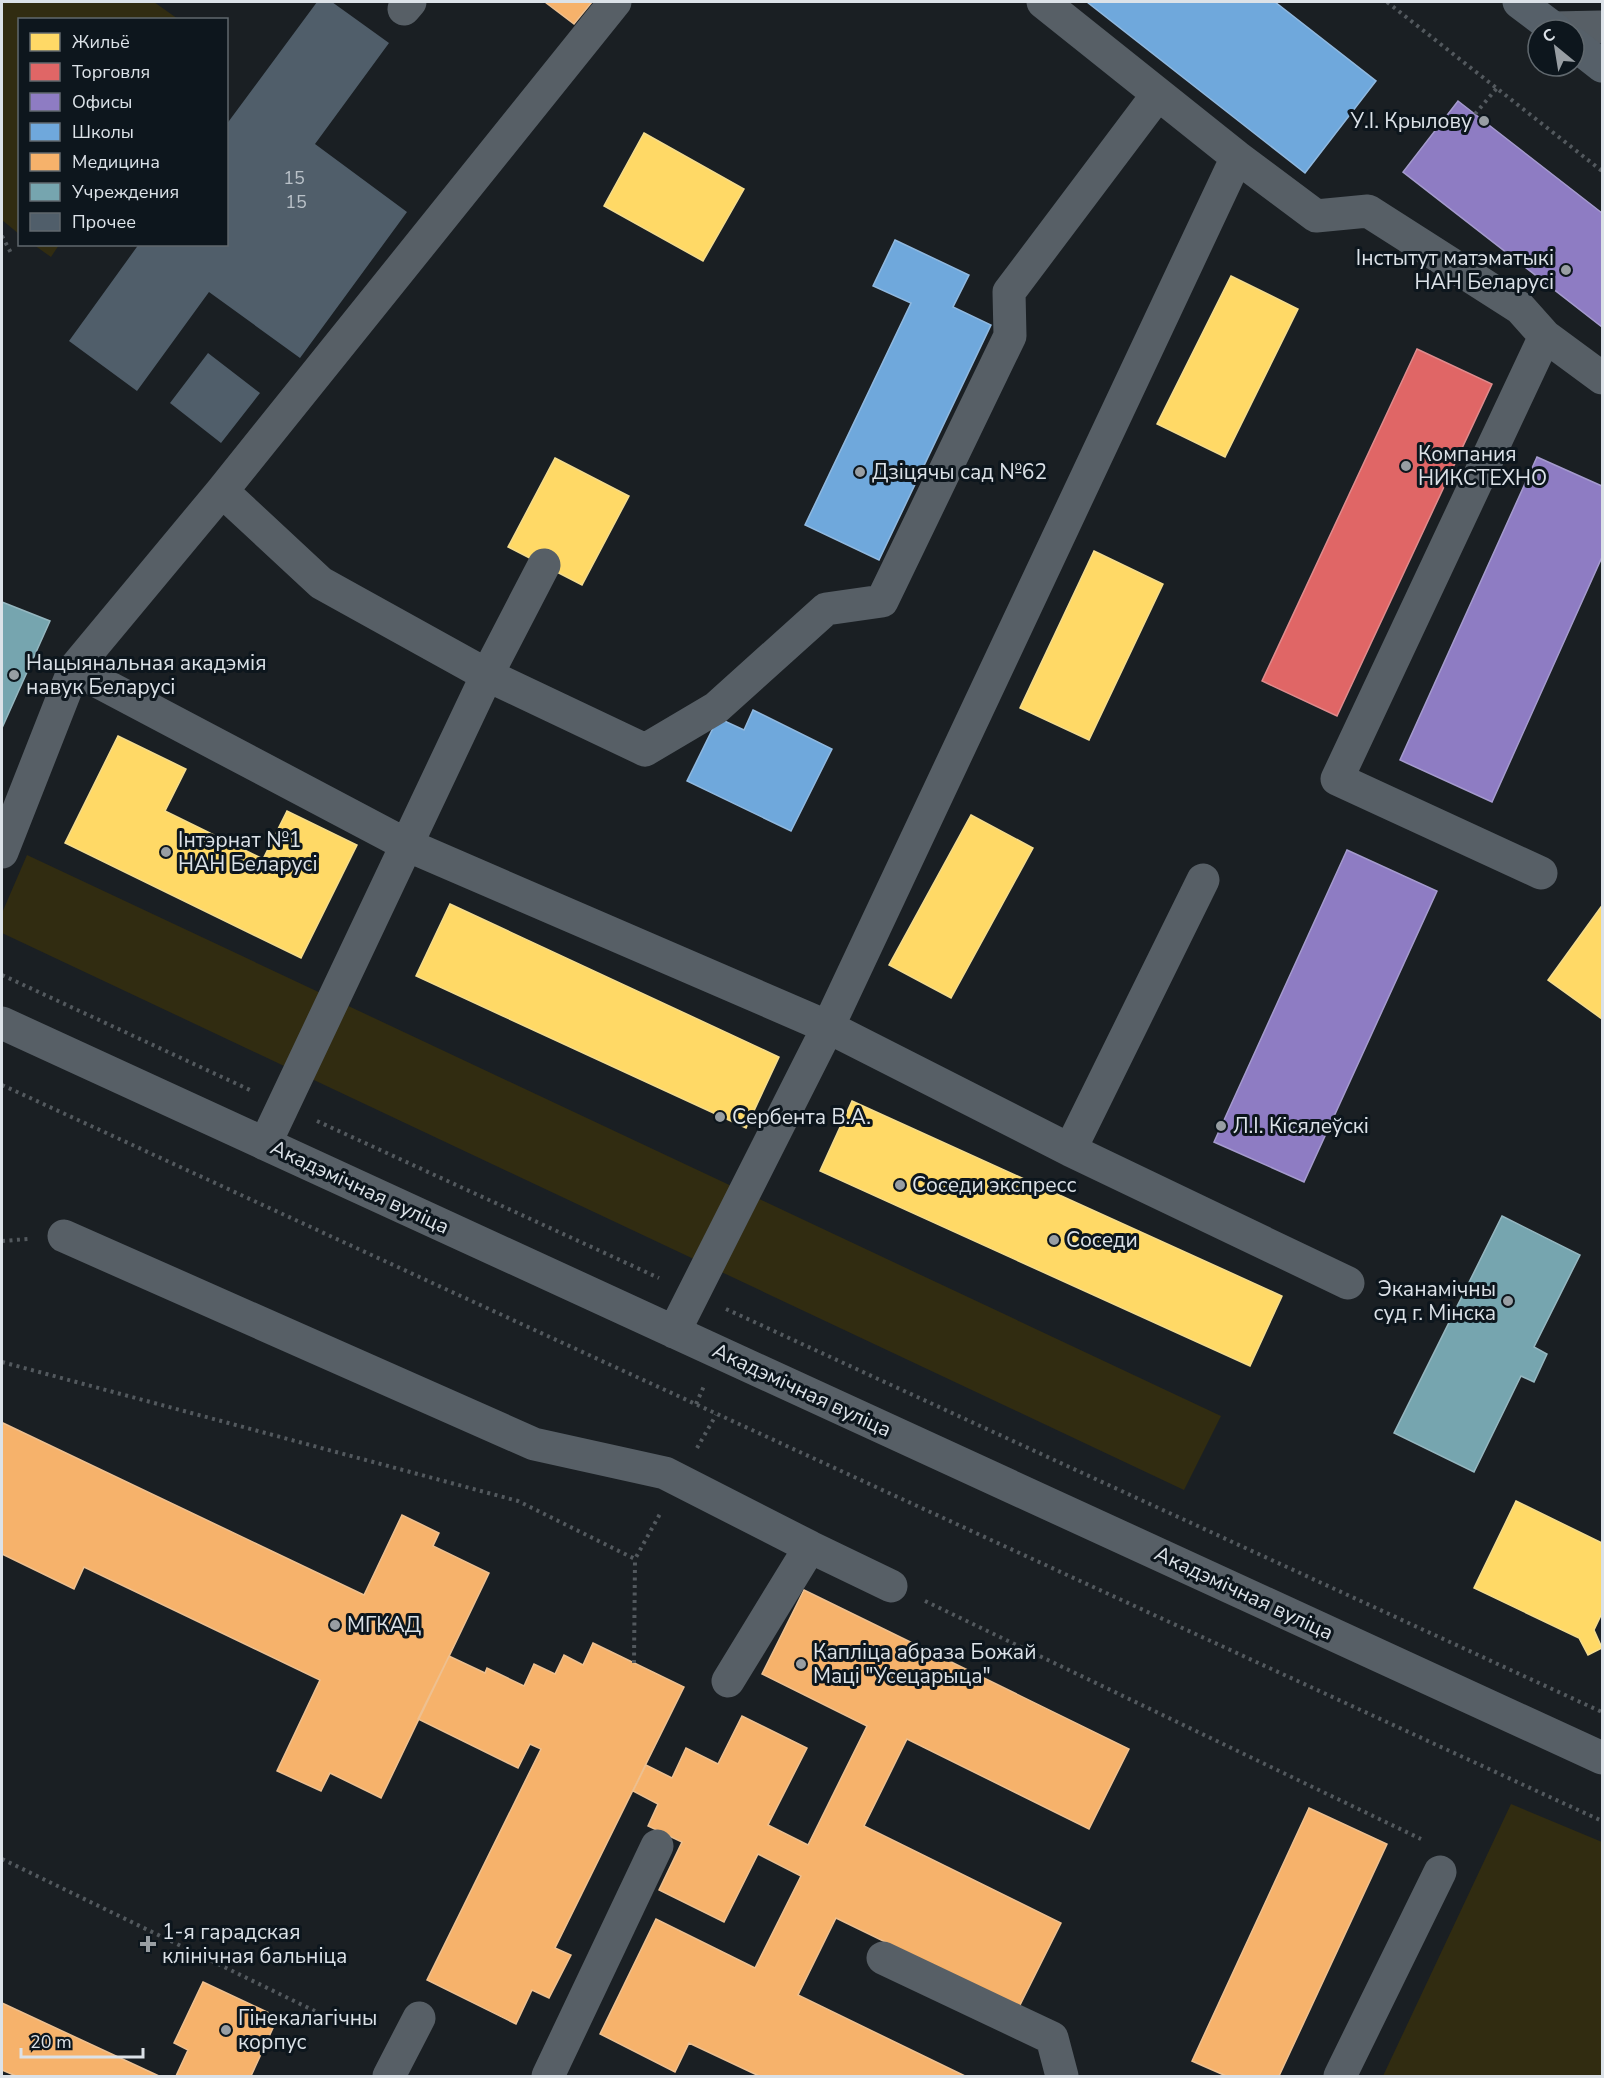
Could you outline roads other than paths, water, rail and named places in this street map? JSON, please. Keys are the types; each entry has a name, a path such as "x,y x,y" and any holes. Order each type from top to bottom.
{"main road":[{"path":"1519,2 1540,18"},
{"path":"1586,54 1602,66"}],"street":[{"path":"2,852 74,669 222,492 615,2"},
{"path":"1043,2 1237,157 1316,216 1368,211 1520,309 1545,336 1602,378"},
{"path":"1586,30 1602,27"},
{"path":"222,492 321,583 487,675 645,750 716,708 826,609 882,601 1010,336 1009,292 1158,94"},
{"path":"674,1332 828,1027 1237,157"},
{"path":"1541,873 1337,779 1545,336"},
{"path":"265,1144 487,675 544,565"},
{"path":"74,669 407,845 828,1027 1070,1150 1348,1283"},
{"path":"1070,1150 1203,880"},
{"name":"Акадэмічная вуліца","path":"2,1023 1602,1758"},
{"path":"64,1236 534,1444 665,1473 891,1586"},
{"path":"728,1681 810,1547"},
{"path":"548,2076 657,1846"},
{"path":"1340,2076 1440,1872"},
{"path":"883,1958 1052,2038 1062,2076"},
{"path":"389,2076 419,2018"}],"place":[{"name":"У.І. Крылову","path":"1484,121"},
{"name":"Інстытут матэматыкі НАН Беларусі","path":"1566,270"},
{"name":"Компания НИКСТЕХНО","path":"1406,466"},
{"name":"Дзіцячы сад №62","path":"860,472"},
{"name":"Нацыянальная акадэмія навук Беларусі","path":"14,675"},
{"name":"Інтэрнат №1 НАН Беларусі","path":"166,852"},
{"name":"Сербента В.А.","path":"720,1117"},
{"name":"Л.І. Кісялеўскі","path":"1221,1126"},
{"name":"Соседи экспресс","path":"900,1185"},
{"name":"Соседи","path":"1054,1240"},
{"name":"Эканамічны суд г. Мінска","path":"1508,1301"},
{"name":"МГКАД","path":"335,1625"},
{"name":"Капліца абраза Божай Маці \"Усецарыца\"","path":"801,1664"},
{"name":"1-я гарадская клінічная бальніца","path":"148,1944"},
{"name":"Гінекалагічны корпус","path":"226,2030"}]}
